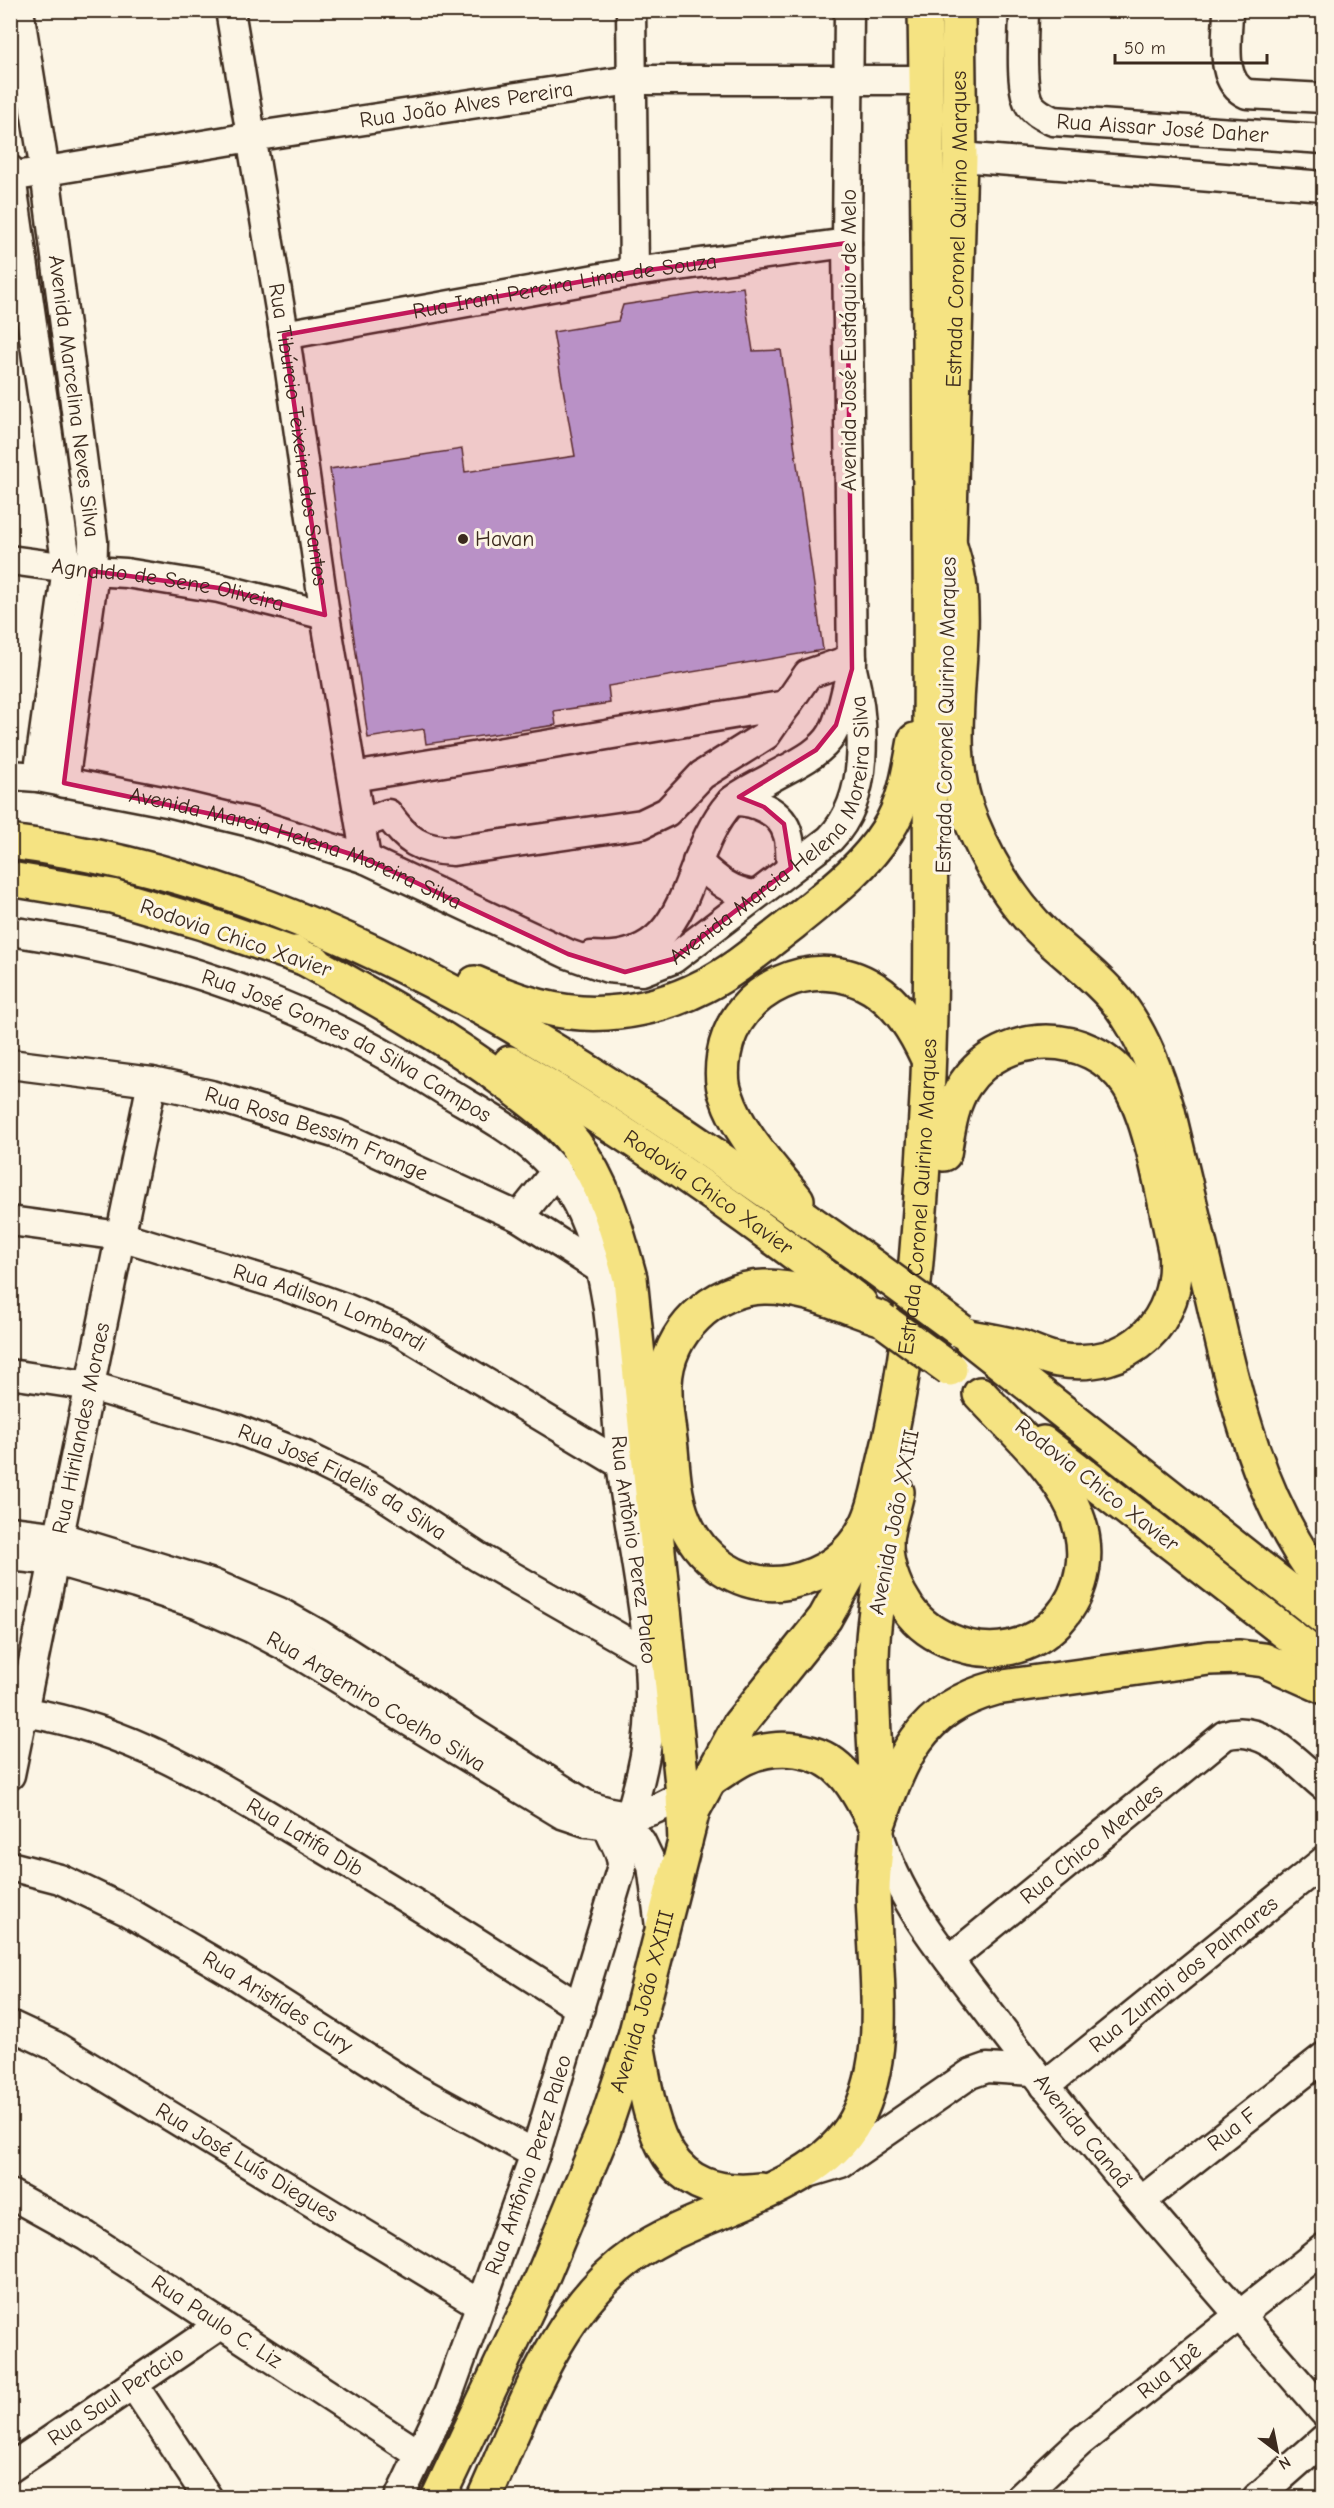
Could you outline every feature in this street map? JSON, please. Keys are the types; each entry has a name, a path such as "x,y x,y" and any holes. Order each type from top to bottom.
{"main road":[{"name":"Estrada Coronel Quirino Marques","path":"906,1413 929,1060 931,653 925,10"},
{"name":"Estrada Coronel Quirino Marques","path":"906,1413 935,1260 944,1154 942,862 944,655 950,546 960,157 958,10"},
{"path":"950,546 960,590 957,768 962,798 970,821 997,875 1021,908 1120,1005 1157,1074 1168,1110 1228,1366 1254,1454 1289,1532 1323,1586"},
{"path":"338,936 437,967 515,1000 574,1013 608,1013 638,1009 703,987 740,964 848,878 888,831 901,804 908,782 931,653"},
{"name":"Rodovia Chico Xavier","path":"10,842 42,846 124,865 220,891 338,936 407,967 581,1066 680,1130 965,1334 1323,1618"},
{"name":"Rodovia Chico Xavier","path":"10,879 112,896 295,953 420,1010 575,1101 756,1223 950,1369 1323,1662"},
{"name":"Avenida João XXIII","path":"295,953 414,1019 538,1107 575,1144 601,1187 615,1220 630,1278 695,1787 685,1842 660,1930 635,2036 603,2132 542,2278 438,2498"},
{"path":"818,1227 736,1120 724,1092 723,1066 726,1042 735,1021 749,1004 769,988 808,973 831,973 853,978 886,998 913,1031 929,1060"},
{"path":"944,1154 957,1098 978,1070 995,1057 1029,1042 1048,1041 1083,1048 1116,1068 1137,1099 1175,1250 1177,1269 1173,1288 1159,1321 1147,1336 1114,1357 1092,1363 1057,1360 999,1341 965,1334"},
{"path":"878,1532 831,1567 798,1580 778,1584 758,1583 724,1569 697,1545 680,1509 675,1491 664,1385 673,1349 683,1331 696,1317 726,1295 761,1287 800,1291 883,1320"},
{"path":"906,1413 878,1532 892,1578 911,1613 927,1629 968,1648 1000,1650 1032,1640 1049,1630 1063,1616 1080,1584 1083,1564 1080,1526 1073,1507 1045,1466 981,1394"},
{"name":"Avenida João XXIII","path":"695,1787 739,1725 825,1618 851,1571 878,1532"},
{"name":"Avenida João XXIII","path":"484,2498 553,2349 578,2311 602,2282 633,2255 671,2231 786,2181 830,2152 854,2124 867,2097 875,2067 878,2041 873,1887 877,1828 872,1658 878,1532"},
{"path":"877,1828 897,1770 908,1750 938,1716 975,1694 996,1688 1209,1658 1264,1660 1323,1687"},
{"path":"695,1787 745,1758 763,1752 788,1749 810,1751 829,1760 844,1774 877,1828"},
{"path":"635,2036 651,2120 658,2139 669,2157 697,2180 717,2188 739,2192 786,2181"}],"street":[{"name":"Avenida Marcelina Neves Silva","path":"19,10 45,172 93,541 80,570 37,779"},
{"name":"Rua Tibúrcio Teixeira dos Santos","path":"230,10 284,334 325,615 366,860"},
{"path":"631,10 634,272"},
{"name":"Avenida José Eustáquio de Melo","path":"849,10 847,243 852,664"},
{"name":"Rua Aissar José Daher","path":"1024,10 1025,84 1028,103 1038,113 1053,121 1323,139"},
{"name":"Rua Aissar José Daher","path":"1228,10 1228,74 1238,90 1247,94 1323,98"},
{"name":"Rua João Alves Pereira","path":"11,175 45,172 251,136 631,80 926,80"},
{"path":"960,157 1323,186"},
{"name":"Avenida Marcelina Neves Silva","path":"11,175 80,570"},
{"name":"Rua Irani Pereira Lima de Souza","path":"284,334 634,272 847,243"},
{"name":"Agnaldo de Sene Oliveira","path":"10,560 80,570 126,573 219,588 325,615"},
{"path":"361,824 388,814 403,835 435,850 453,851 642,824 667,812 702,775 766,735 808,674 852,664"},
{"name":"Avenida Marcia Helena Moreira Silva","path":"568,954 603,957 627,952 649,943 671,923 681,909 697,862 715,823 732,801 824,744 836,726 852,664"},
{"name":"Avenida Marcia Helena Moreira Silva","path":"37,779 166,802 254,823 366,860 568,954 625,972 658,967 673,959 840,829 853,802 860,750 860,701 852,664"},
{"path":"353,777 787,705"},
{"path":"732,801 751,802 780,819 789,836 790,868"},
{"path":"697,862 725,886 742,894 755,895"},
{"name":"Rua José Gomes da Silva Campos","path":"10,931 93,946 174,967 307,1015 395,1060 513,1131 543,1154 557,1170 581,1210 602,1270"},
{"name":"Rua Rosa Bessim Frange","path":"10,1064 152,1082 211,1095 337,1134 519,1217 602,1270"},
{"name":"Rua Hirilandes Moraes","path":"10,1775 17,1710 58,1549 152,1082"},
{"path":"519,1217 557,1170"},
{"name":"Rua Adilson Lombardi","path":"10,1221 121,1236 281,1285 399,1331 621,1464"},
{"name":"Rua Antônio Perez Paleo","path":"399,2498 448,2395 535,2154 622,1866 617,1820 649,1731 648,1654 621,1464 608,1301 602,1270"},
{"name":"Rua José Fidelis da Silva","path":"10,1374 91,1386 236,1429 306,1456 377,1491 478,1557 648,1654"},
{"name":"Rua Argemiro Coelho Silva","path":"10,1531 197,1604 251,1628 285,1646 562,1814 617,1820 660,1809 695,1787"},
{"name":"Rua Argemiro Coelho Silva","path":"10,1556 58,1549"},
{"name":"Rua Latifa Dib","path":"17,1710 107,1732 173,1760 393,1889 580,2008"},
{"name":"Rua Chico Mendes","path":"949,1960 1215,1742 1236,1731 1247,1732 1266,1740 1323,1786"},
{"path":"617,1820 641,1842 652,1865 660,1930"},
{"name":"Avenida Canaã","path":"877,1828 898,1886 949,1960 1039,2078 1141,2201 1323,2412"},
{"name":"Rua Zumbi dos Palmares","path":"1039,2078 1323,1861"},
{"name":"Rua Aristídes Cury","path":"10,1866 60,1879 125,1910 233,1973 410,2086 535,2154"},
{"name":"Rua José Luís Diegues","path":"10,2025 55,2046 481,2306"},
{"name":"Rua F","path":"1141,2201 1323,2057"},
{"name":"Avenida João XXIII","path":"786,2181 842,2163 970,2074 987,2068 1039,2078"},
{"name":"Rua Paulo C. Liz","path":"10,2194 86,2236 418,2454"},
{"name":"Rua Ipê","path":"1020,2498 1080,2442 1323,2248"},
{"name":"Rua Saul Perácio","path":"10,2468 220,2325"},
{"path":"133,2384 208,2498"},
{"path":"1257,2498 1323,2439"}],"highlighted area":[{"path":"847,243 852,669 836,725 816,750 739,797 764,807 784,824 791,868 673,959 625,972 568,954 366,859 254,823 64,783 91,571 219,588 325,615 284,335 634,272"}],"building":[{"path":"743,287 753,351 781,350 823,650 608,686 610,703 554,711 556,725 426,744 424,729 368,738 330,469 462,449 465,472 575,456 553,332 618,321 623,305"}],"place":[{"name":"Havan","path":"463,539"}]}
